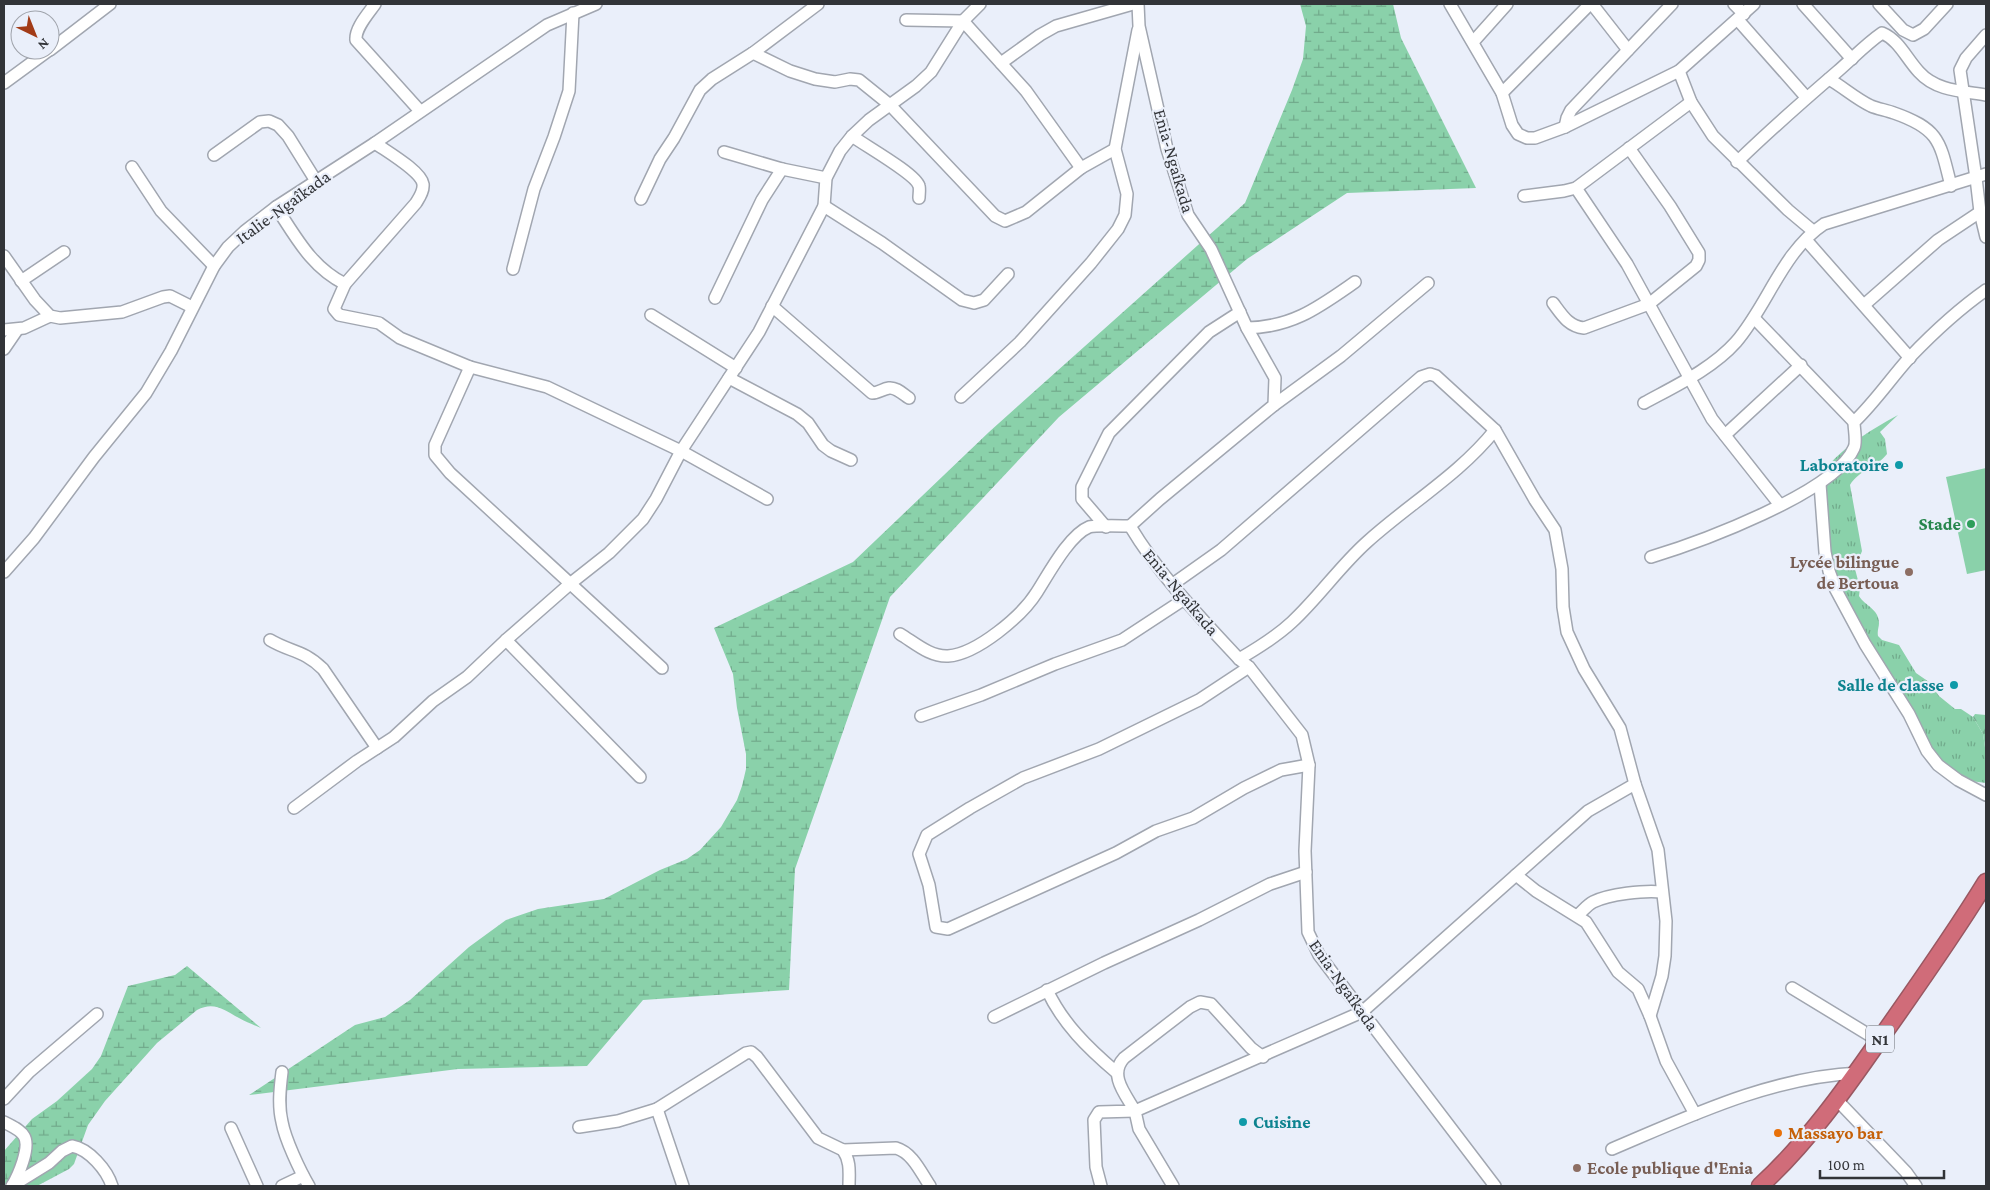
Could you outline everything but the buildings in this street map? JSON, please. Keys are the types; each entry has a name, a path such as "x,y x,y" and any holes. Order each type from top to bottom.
{"highway":[{"name":"N1","path":"1760,1186 1773,1174 1858,1073 1984,892"}],"street":[{"path":"60,42 110,4"},
{"path":"374,4 362,24 356,40 420,111"},
{"name":"Italie-Ngaîkada","path":"4,572 34,538 94,457 146,393 171,351 214,266 228,247 276,207 547,25 595,4"},
{"path":"641,199 660,158 674,138 700,90 712,79 753,53 818,4"},
{"path":"294,808 394,737 433,702 467,677 571,583 609,553 643,518 656,499 681,452 759,332 824,206 826,178 840,152 852,136 869,120 916,86 931,72 963,21 980,4"},
{"path":"1001,63 1056,26 1133,4"},
{"name":"Enia-Ngaîkada","path":"1138,4 1139,26 1168,149 1188,215 1212,249 1247,328 1275,378 1274,405"},
{"path":"1450,4 1502,93 1512,125 1518,134 1527,138 1535,138 1565,127 1679,71 1754,4"},
{"path":"1473,42 1507,4"},
{"path":"1502,93 1591,4 1628,50"},
{"path":"1565,127 1571,110 1672,4"},
{"path":"1734,4 1741,17 1806,97"},
{"path":"1803,4 1852,59"},
{"path":"1879,4 1903,30 1913,34 1924,30 1947,4"},
{"path":"513,269 534,189 569,91 573,13"},
{"path":"906,20 963,21 1026,91 1081,168"},
{"path":"961,397 1020,342 1091,263 1118,229 1125,215 1127,194 1115,149 1139,26"},
{"path":"1737,162 1806,97 1882,33 1892,37 1920,74 1945,90 1986,95"},
{"path":"1986,35 1966,58 1960,70 1962,91 1981,176 1980,212 1986,237"},
{"path":"753,53 815,79 835,82 850,79 859,80 890,104 995,216 1006,221 1026,212 1081,168 1115,149"},
{"path":"4,83 36,60"},
{"path":"1679,71 1691,102 1713,136 1737,162 1788,210 1864,305 1910,358"},
{"path":"1829,79 1871,106 1895,113 1933,133 1941,150 1951,186"},
{"path":"1524,196 1576,188 1691,102"},
{"path":"214,155 260,122 270,121 278,125 283,131 316,180"},
{"path":"852,136 902,169 916,181 920,187 919,198"},
{"path":"375,142 416,173 423,182 423,189 416,203 345,284 334,309 336,312 340,315 378,323 400,338 470,367 547,387 681,452 767,499"},
{"path":"1553,303 1566,320 1574,326 1584,328 1649,304 1696,266 1700,260 1699,253 1670,206 1629,148"},
{"path":"724,152 782,169 826,178"},
{"path":"132,167 161,211 214,266"},
{"path":"715,298 762,200 782,169"},
{"path":"1644,403 1689,378 1735,343 1754,318 1780,272 1809,235 1824,224 1981,176"},
{"path":"1576,188 1627,264 1712,419 1780,505"},
{"path":"824,206 882,243 962,300 974,303 984,300 1008,274"},
{"path":"276,207 311,259 328,276 345,284"},
{"path":"1864,305 1938,240 1980,212"},
{"path":"21,281 64,252"},
{"path":"4,256 35,300 50,316 60,318 122,312 170,296 192,307"},
{"path":"1247,328 1268,328 1294,320 1318,308 1355,282"},
{"path":"900,634 930,653 948,656 968,650 988,640 1016,616 1035,595 1054,564 1078,534 1090,526 1130,526 1274,405 1341,356 1428,283"},
{"path":"1854,422 1876,400 1910,358 1948,321 1986,290"},
{"path":"772,306 872,392 876,393 889,388 896,389 909,398"},
{"path":"1106,527 1082,499 1082,487 1109,433 1208,332 1240,312"},
{"path":"4,330 24,328 50,316"},
{"path":"651,316 736,368"},
{"path":"1651,557 1685,547 1780,505 1820,484 1843,464 1855,447 1854,422 1754,318"},
{"path":"4,349 16,330"},
{"path":"1725,435 1801,365"},
{"path":"470,367 435,445 435,455 450,474 662,668"},
{"path":"1173,584 1221,550 1421,377 1430,374 1436,376 1495,430 1535,500 1555,530 1562,569 1563,606 1567,632 1584,669 1620,728 1635,784 1658,850 1666,921 1665,956 1662,976 1650,1016"},
{"path":"729,378 798,414 808,423 823,445 850,460"},
{"path":"1239,659 1264,645 1292,621 1336,572 1365,544 1469,459 1495,430"},
{"path":"1820,484 1825,552 1836,590 1865,644 1908,714 1927,751 1938,765 1958,780 1986,795"},
{"name":"Enia-Ngaîkada","path":"1130,526 1145,552 1173,584 1183,600 1239,659 1249,667 1302,735 1309,765 1304,851 1308,932 1319,955 1493,1186"},
{"path":"921,716 981,695 1055,664 1122,640 1183,600"},
{"path":"270,640 279,646 298,651 315,661 323,669 376,748"},
{"path":"506,640 640,777"},
{"path":"1249,667 1199,700 1099,749 1023,778 927,835 919,854 929,885 936,927 948,929 1116,852 1156,831 1194,818 1244,788 1281,770 1309,765"},
{"path":"1102,1186 1096,1167 1094,1120 1096,1114 1099,1112 1135,1111 1263,1057 1362,1012 1588,810 1635,784"},
{"path":"994,1017 1047,990 1199,920 1270,884 1306,872"},
{"path":"1516,875 1557,905 1578,915 1586,922 1618,972 1638,989 1666,1061 1695,1114"},
{"path":"1578,915 1591,902 1613,895 1649,890 1662,892"},
{"path":"1792,988 1879,1041"},
{"path":"1047,990 1055,1006 1074,1033 1092,1052 1116,1072 1135,1111 1139,1129 1173,1186"},
{"path":"1116,1072 1119,1063 1124,1058 1190,1007 1200,1002 1211,1004 1235,1032 1263,1057"},
{"path":"4,1099 29,1072 97,1014"},
{"path":"579,1127 618,1121 656,1109 746,1053 751,1052 757,1057 818,1138 843,1150 896,1148 904,1151 910,1156 930,1186"},
{"path":"282,1072 279,1094 282,1122 306,1181 282,1186"},
{"path":"1612,1149 1695,1114 1776,1086 1828,1074 1858,1073"},
{"path":"1837,1100 1906,1172 1916,1186"},
{"path":"656,1109 683,1186"},
{"path":"4,1122 18,1130 26,1138 18,1177 12,1186"},
{"path":"231,1128 257,1186"},
{"path":"12,1186 72,1146 80,1147 90,1155 110,1179 112,1186"},
{"path":"843,1150 848,1158 850,1168 849,1186"}],"green space":[{"path":"1300,4 1393,4 1401,38 1476,188 1347,193 1247,259 1059,417 890,597 795,869 789,990 643,1000 587,1066 458,1069 249,1095 355,1025 385,1017 410,1000 469,947 506,920 538,909 604,899 660,870 687,859 700,850 721,827 737,800 746,769 746,754 737,708 733,674 714,628 853,562 989,432 1245,203 1303,59 1306,26"},
{"path":"1898,415 1880,432 1885,439 1887,454 1858,476 1850,485 1862,551 1855,569 1860,588 1859,596 1877,614 1879,623 1878,636 1882,640 1899,645 1916,673 1929,682 1939,696 1955,709 1961,709 1973,717 1983,734 1986,754 1986,783 1963,780 1939,764 1874,658 1827,557 1819,477 1845,449"},
{"name":"Stade","path":"1986,468 1986,570 1967,574 1946,477"},
{"path":"1975,714 1986,715 1986,754 1983,734 1973,717"},
{"path":"187,966 261,1028 214,1006 203,1007 197,1010 157,1043 105,1101 88,1125 74,1164 69,1169 37,1186 4,1186 4,1151 32,1119 57,1101 92,1069 101,1056 128,986 175,975"}],"place":[{"name":"Laboratoire","path":"1899,465"},
{"name":"Stade","path":"1971,524"},
{"name":"Lycée bilingue de Bertoua","path":"1909,572"},
{"name":"Salle de classe","path":"1954,685"},
{"name":"Cuisine","path":"1243,1122"},
{"name":"Massayo bar","path":"1778,1133"},
{"name":"Ecole publique d'Enia","path":"1577,1168"}]}
